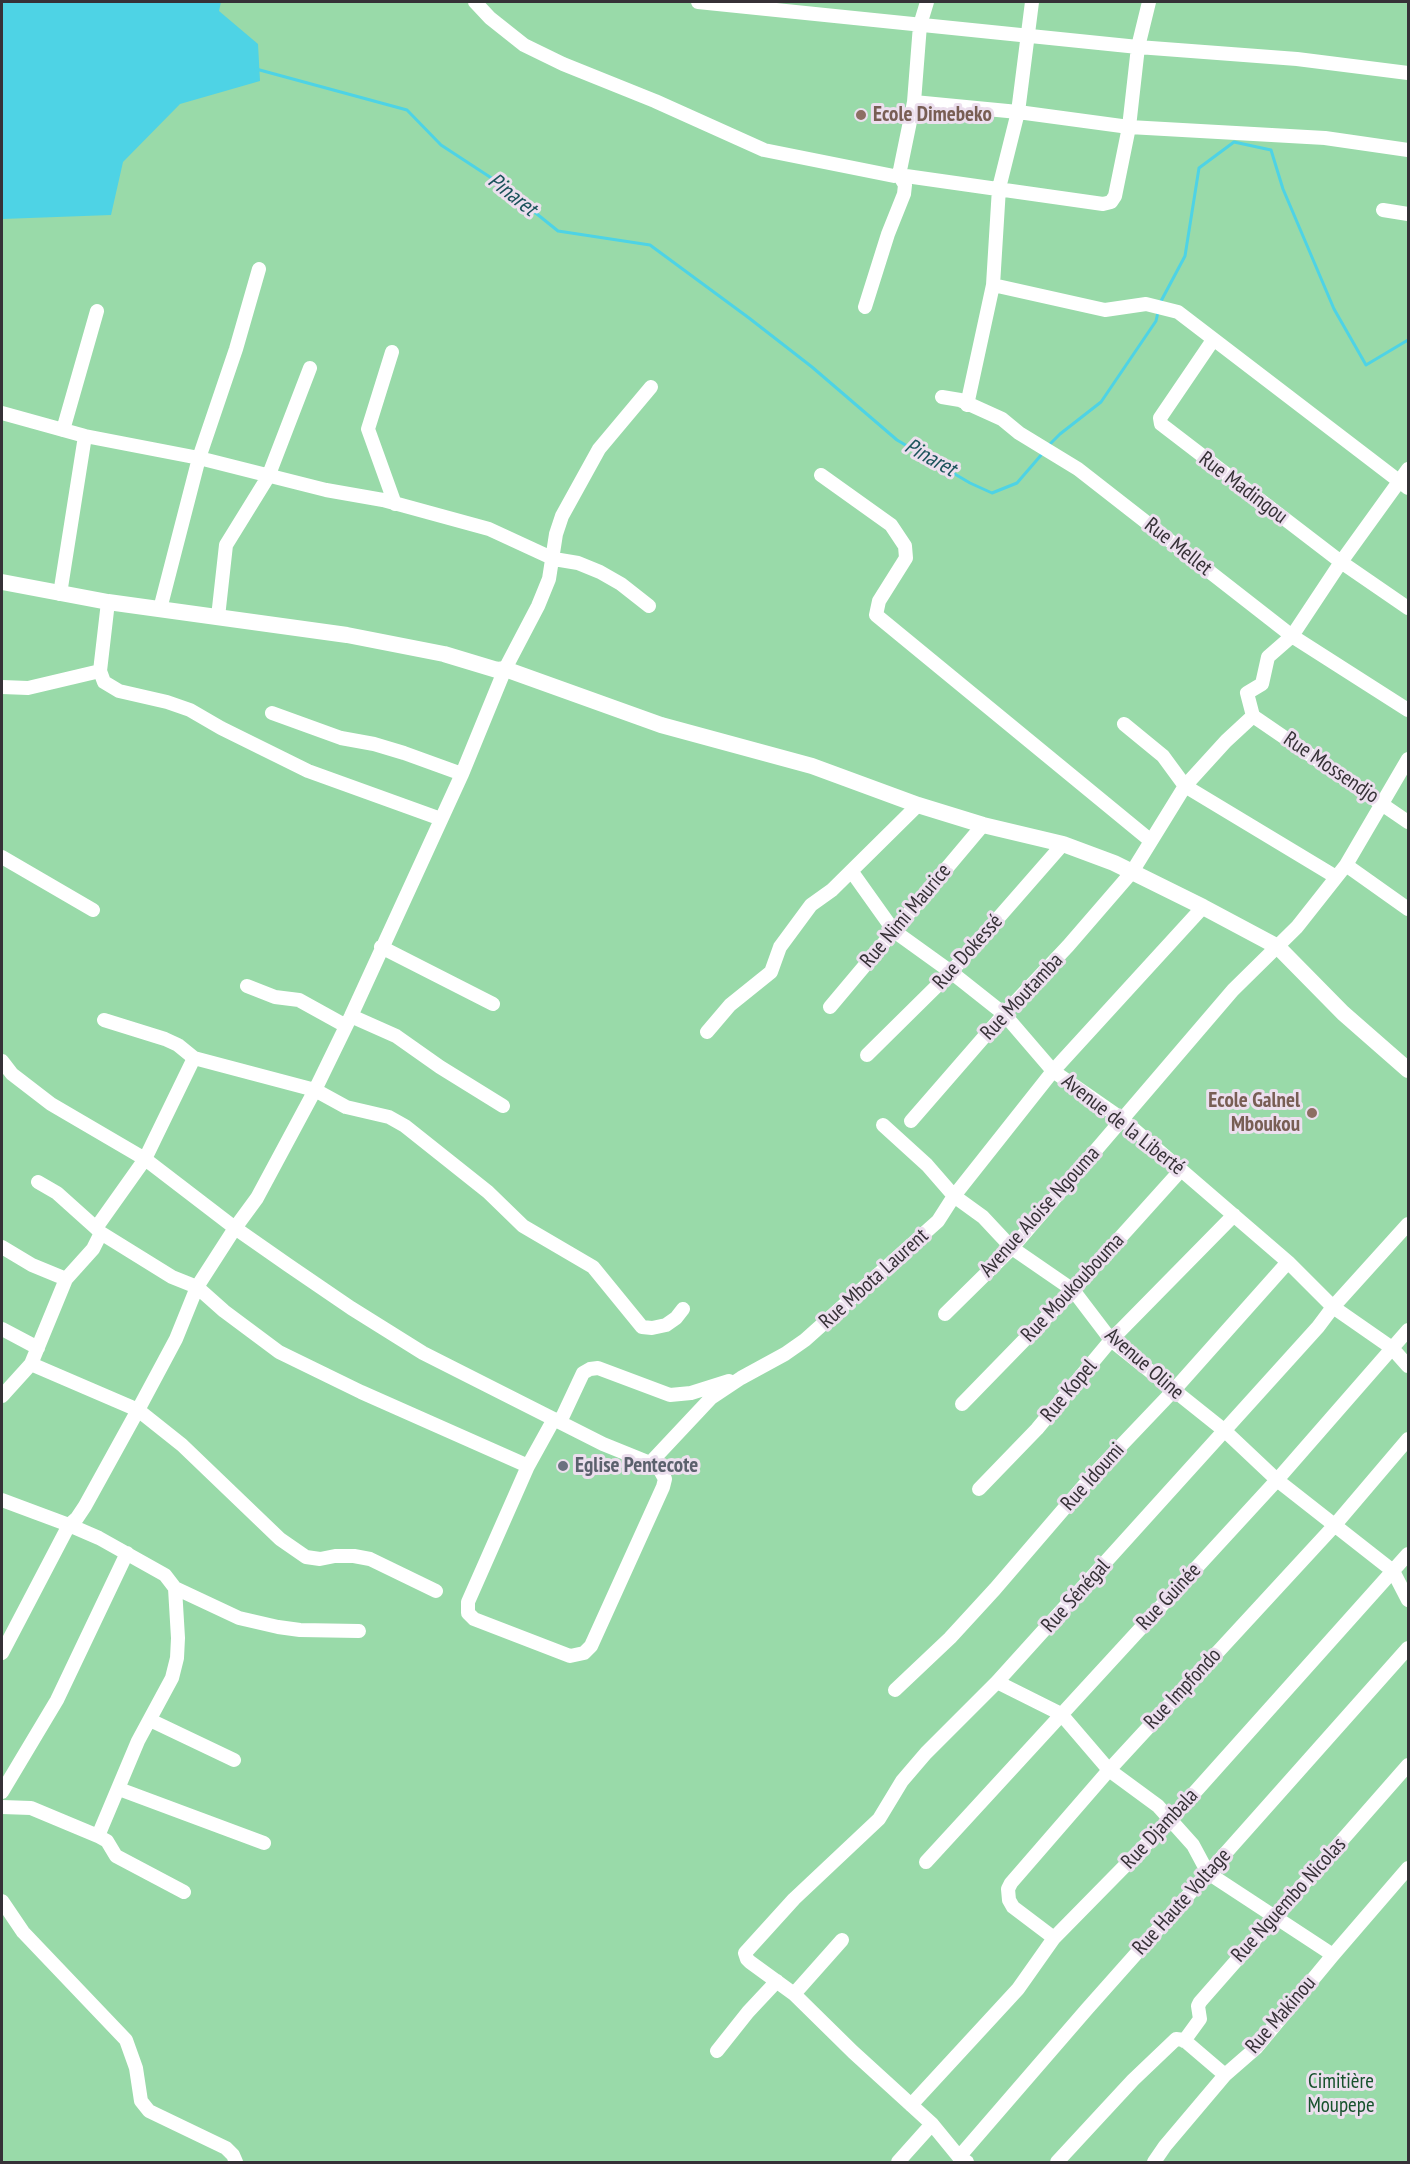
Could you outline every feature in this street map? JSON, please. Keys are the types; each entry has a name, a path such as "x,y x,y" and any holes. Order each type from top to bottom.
{"main road":[{"path":"2,582 108,602 347,635 444,654 497,670 505,669 661,725 813,766 918,805 983,825 1063,844 1132,872 1278,947 1343,1013 1408,1070"}],"street":[{"path":"475,2 490,18 524,45 764,150 819,163 894,176 999,188 1103,204 1111,202 1115,196 1129,127 1138,47 1149,2"},
{"path":"698,2 1138,47 1297,59 1408,73"},
{"path":"865,308 888,234 904,194 904,185 899,175 914,102 920,25 927,2"},
{"path":"967,405 993,285 999,188 1018,112 1032,2"},
{"path":"914,102 1018,112 1129,127 1325,138 1408,150"},
{"path":"1383,210 1408,214"},
{"path":"160,609 199,458 236,349 259,269"},
{"path":"993,285 1105,310 1146,304 1178,312 1404,485"},
{"path":"63,430 97,311"},
{"name":"Rue Madingou","path":"1213,340 1160,418 1161,424 1341,562 1408,608"},
{"path":"392,352 368,429 395,504"},
{"path":"218,617 226,545 268,477 310,368"},
{"path":"2,1653 69,1525 85,1506 176,1339 197,1287 257,1198 315,1090 462,774 505,669 538,606 549,579 554,559 556,534 562,516 599,449 651,387"},
{"name":"Rue Mellet","path":"942,397 960,400 1002,419 1019,433 1078,469 1292,636 1408,710"},
{"path":"2,413 85,436 199,458 268,477 395,504 489,529 554,559 578,563 600,572 621,584 649,606"},
{"path":"60,594 85,436"},
{"path":"1253,716 1247,693 1262,684 1268,657 1292,636 1341,562 1404,485 1408,469"},
{"path":"821,476 891,525 905,546 906,558 879,601 876,615 1152,841"},
{"path":"108,602 100,671 104,682 119,691 190,710 308,771 441,819"},
{"path":"2,687 27,688 100,671"},
{"path":"272,713 341,738 394,750 462,774"},
{"name":"Rue Moutamba","path":"911,1121 1132,872 1185,786 1226,741 1253,716"},
{"name":"Rue Mossendjo","path":"1253,716 1408,822"},
{"path":"1124,724 1163,756 1185,786 1336,877"},
{"name":"Avenue Aloise Ngouma","path":"945,1314 1012,1248 1233,990 1297,927 1346,865 1408,759"},
{"path":"707,1032 730,1005 771,972 780,947 810,904 832,890 852,872 918,805"},
{"name":"Rue Nimi Maurice","path":"830,1007 983,825"},
{"name":"Rue Dokessé","path":"867,1055 951,972 1063,844"},
{"path":"2,857 93,910"},
{"path":"1346,865 1408,909"},
{"name":"Avenue de la Liberté","path":"852,872 894,931 1004,1014 1053,1071 1122,1119 1288,1262 1333,1307 1392,1348 1408,1366"},
{"name":"Rue Mbota Laurent","path":"650,1463 711,1398 805,1340 938,1221 954,1196 1053,1071 1203,907"},
{"path":"381,947 493,1004"},
{"path":"248,986 275,997 299,1000 348,1021 396,1036 440,1067 503,1106"},
{"path":"104,1020 165,1039 194,1058 315,1090 346,1107 390,1117 405,1126 488,1192 524,1226 593,1267 642,1327 652,1328 666,1325 683,1309"},
{"path":"2,1396 31,1364 66,1279 93,1249 98,1230 145,1159 194,1058"},
{"path":"2,1061 7,1074 51,1104 145,1159 235,1228 351,1308 423,1353 557,1421 603,1444 650,1463 660,1470 665,1479 663,1487 591,1646 584,1653 570,1656 474,1619 468,1613 468,1602 528,1466 557,1421 583,1373 598,1368 670,1395 691,1393 741,1378"},
{"name":"Avenue Oline","path":"882,1125 920,1158 954,1196 983,1217 1012,1248 1073,1290 1111,1340 1225,1431 1277,1480 1393,1571 1408,1600"},
{"name":"Rue Moukoubouma","path":"962,1404 1073,1290 1181,1170"},
{"path":"38,1182 57,1193 98,1230 172,1277 197,1287 224,1311 279,1352 361,1392 528,1466"},
{"name":"Rue Kopel","path":"979,1489 1037,1429 1111,1340 1234,1215"},
{"name":"Rue Sénégal","path":"777,1982 747,1959 746,1953 750,1946 794,1899 879,1819 902,1781 926,1753 998,1682 1408,1224"},
{"path":"2,1247 32,1265 66,1279"},
{"name":"Rue Idoumi","path":"895,1690 950,1638 995,1589 1092,1475 1174,1390 1288,1262"},
{"path":"2,1329 38,1348"},
{"name":"Rue Guinée","path":"927,1862 1277,1480 1408,1330"},
{"path":"31,1364 138,1410 182,1445 280,1539 306,1557 320,1559 354,1556 370,1559 436,1591"},
{"name":"Rue Impfondo","path":"1054,1938 1013,1906 1009,1899 1008,1889 1011,1883 1109,1770 1334,1526 1408,1439"},
{"path":"2,1500 69,1525 127,1553 165,1575 175,1588 239,1618 300,1630 359,1631"},
{"path":"2,1792 57,1700 127,1553"},
{"name":"Rue Djambala","path":"911,2104 1018,1989 1054,1938 1170,1820 1408,1554"},
{"path":"98,1836 138,1741 167,1688 177,1658 175,1588"},
{"name":"Rue Haute Voltage","path":"963,2160 1208,1872 1408,1648"},
{"path":"998,1682 1061,1714 1109,1770 1158,1806 1192,1845 1208,1872 1333,1955"},
{"path":"150,1720 234,1760"},
{"name":"Rue Nguembo Nicolas","path":"1057,2163 1133,2080 1180,2040 1200,2019 1198,2006 1200,2002 1408,1765"},
{"path":"119,1789 264,1844"},
{"path":"2,1807 31,1808 98,1836 107,1841 116,1856 184,1892"},
{"name":"Rue Makinou","path":"1154,2163 1165,2146 1225,2075 1256,2048 1333,1955 1403,1884 1408,1868"},
{"path":"2,1901 23,1932 126,2040 136,2068 141,2101 149,2111 226,2148 236,2163"},
{"path":"794,1994 842,1940"},
{"path":"717,2051 748,2012 777,1982 794,1994 932,2124 963,2160"},
{"path":"1180,2040 1225,2075"},
{"path":"898,2163 932,2124"}],"green space":[{"name":"Cimitière Moupepe","path":"2,2 1408,2 1408,2162 2,2162"}],"water":[{"path":"2,2 221,2 219,11 258,44 260,81 180,104 123,162 111,215 2,219"}],"waterway":[{"name":"Pinaret","path":"256,69 407,110 441,145 496,181 558,231 650,245 812,367 897,440 970,483 992,493 1017,483 1042,454"},
{"name":"Pinaret","path":"1160,303 1185,256 1199,168 1234,142 1271,150 1283,189 1334,309 1366,365 1408,340"},
{"name":"Pinaret","path":"1048,446 1101,402 1156,321 1158,312"}],"place":[{"name":"Ecole Dimebeko","path":"861,115"},
{"name":"Ecole Galnel Mboukou","path":"1312,1113"},
{"name":"Eglise Pentecote","path":"563,1466"}]}
